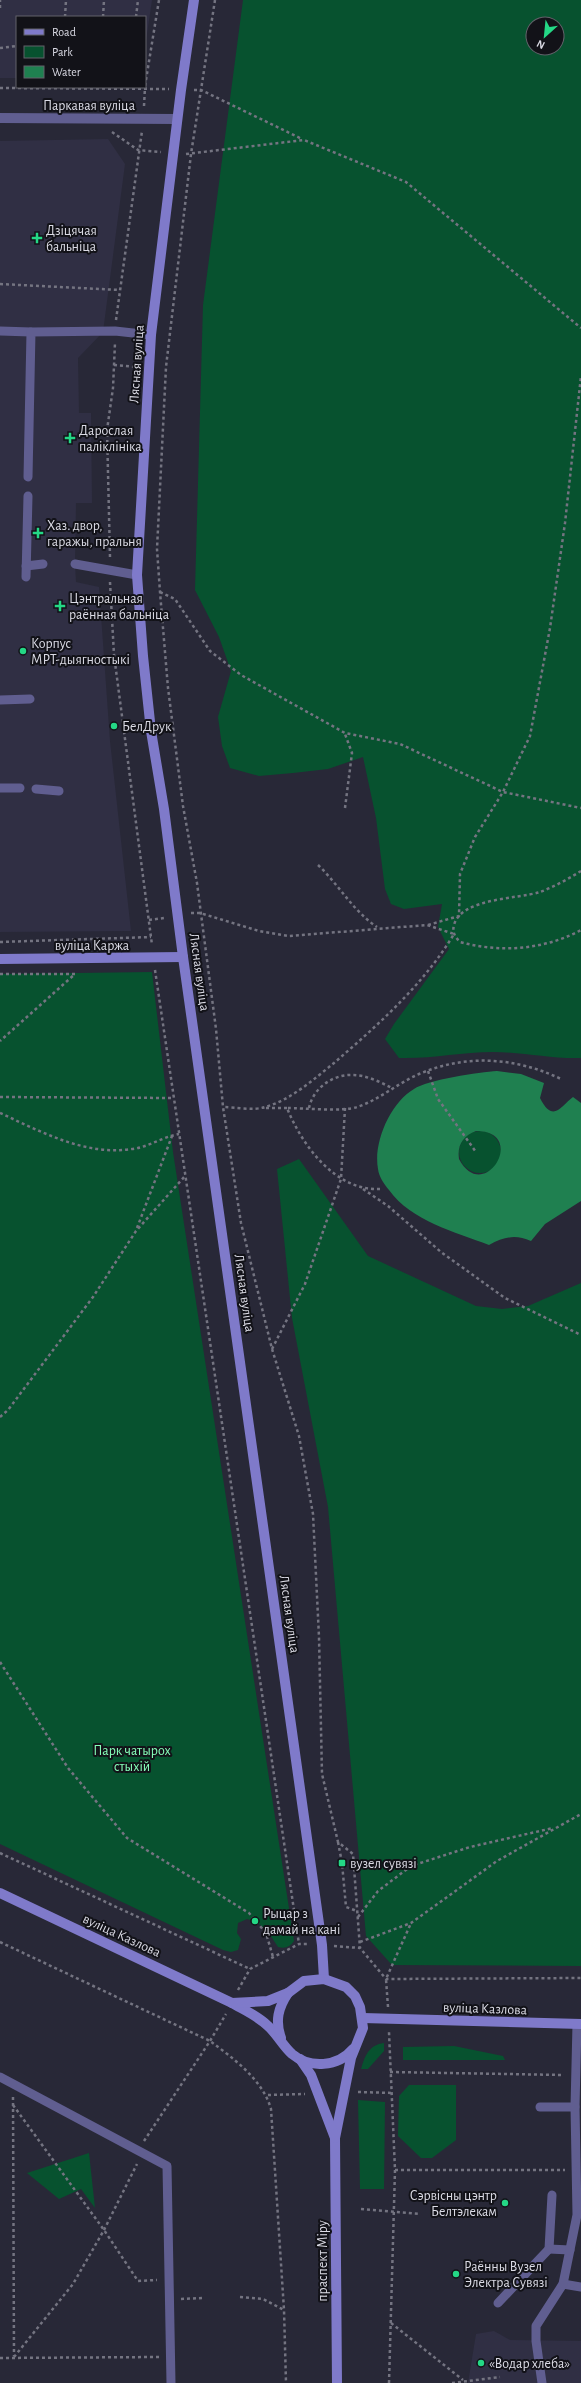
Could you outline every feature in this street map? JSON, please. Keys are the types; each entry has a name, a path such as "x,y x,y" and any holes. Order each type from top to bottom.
{"main road":[{"name":"Лясная вуліца","path":"194,0 177,119 152,335 137,575 143,656 151,731 164,809 183,957 322,1944 324,1979"},
{"name":"вуліца Каржа","path":"0,959 183,957"},
{"name":"вуліца Казлова","path":"0,1893 232,2003 264,2022 281,2040"},
{"path":"232,2003 268,2001 288,1993 304,1982 324,1979 346,1987 360,2007 363,2018 362,2028 351,2058 335,2138"},
{"path":"288,1993 278,2015 278,2028 281,2040 286,2048 300,2059 310,2063 331,2063 341,2059 356,2045"},
{"name":"вуліца Казлова","path":"363,2018 579,2024"},
{"path":"300,2059 311,2075 335,2138"},
{"name":"праспект Міру","path":"335,2138 337,2383"}],"street":[{"name":"Паркавая вуліца","path":"0,118 177,119"}],"lane":[{"path":"0,331 115,331 152,335"},
{"path":"28,478 31,332"},
{"path":"26,577 28,496"},
{"path":"26,566 43,564"},
{"path":"75,564 137,575"},
{"path":"0,700 30,699"},
{"path":"0,788 20,788"},
{"path":"36,789 59,791"},
{"path":"542,2383 536,2341 536,2326 563,2284 577,2215 575,2107 579,2024"},
{"path":"0,2077 167,2166 172,2383"},
{"path":"540,2107 575,2107"},
{"path":"498,2303 549,2249 552,2195"},
{"path":"549,2249 570,2250"},
{"path":"563,2284 581,2286"}],"path":[{"path":"0,0 0,8"},
{"path":"65,16 66,0"},
{"path":"103,16 104,0"},
{"path":"136,16 138,0"},
{"path":"146,80 159,0"},
{"path":"215,0 191,154 166,367 157,549 160,592 168,688 180,782 197,883 216,1029 223,1107 241,1223 272,1349 299,1436 312,1514 319,1637 322,1774 342,1863 346,1907 357,1911"},
{"path":"0,48 16,46"},
{"path":"0,88 16,88"},
{"path":"201,90 304,140 406,182 581,328"},
{"path":"191,154 304,140"},
{"path":"0,942 150,937 114,655 110,570 107,430 112,388 115,331 138,150"},
{"path":"0,284 120,290"},
{"path":"265,1108 298,1092 367,1034 408,994 446,948 454,934 454,924 458,916 460,874 475,836 504,792 530,736 550,628 565,522 581,376"},
{"path":"160,592 175,599 210,651 241,675 345,734 400,744 504,792 581,808"},
{"path":"345,734 352,753 345,808"},
{"path":"318,865 335,882 354,908 378,928"},
{"path":"188,913 200,913 259,931 289,936 427,925 458,916 466,910 484,903 539,892 560,883 581,871"},
{"path":"149,920 162,918"},
{"path":"427,925 454,934 460,942 498,949 536,946 554,941 581,930"},
{"path":"155,971 300,1944"},
{"path":"0,974 75,974 0,1042"},
{"path":"223,1107 357,1107 428,1071 445,1064 463,1061 500,1061 541,1070 561,1079"},
{"path":"428,1071 438,1099 476,1152"},
{"path":"309,1108 319,1089 337,1077 354,1075 374,1080 392,1088"},
{"path":"0,1097 174,1098"},
{"path":"287,1108 304,1143 341,1179 361,1187 388,1206 441,1252 505,1298 581,1335"},
{"path":"272,1349 305,1284 341,1179 345,1108"},
{"path":"0,1113 68,1143 108,1150 133,1149 172,1135 179,1134"},
{"path":"136,1231 172,1135"},
{"path":"0,1417 8,1410 93,1297 136,1231 185,1176"},
{"path":"361,1187 380,1189"},
{"path":"0,1662 68,1768 127,1838 249,1913 266,1933 273,1957"},
{"path":"360,1942 411,1923 497,1861 581,1814"},
{"path":"357,1917 378,1892 411,1866 470,1847 557,1827"},
{"path":"338,1842 353,1854 360,1948 386,1979"},
{"path":"0,1853 250,1969"},
{"path":"386,1979 411,1923"},
{"path":"0,1942 210,2041 235,2060 268,2095 271,2109 284,2310 286,2383"},
{"path":"14,2357 73,2284 104,2230 137,2164 138,2150 210,2041 250,1969 300,1944 322,1944 360,1948"},
{"path":"386,1979 581,1978"},
{"path":"389,2383 395,2170 393,2093 390,2072 577,2075"},
{"path":"14,2085 12,2105 14,2357"},
{"path":"12,2105 104,2230 138,2281 170,2279"},
{"path":"395,2170 577,2170"},
{"path":"361,2209 420,2214"},
{"path":"240,2297 263,2299 284,2310"},
{"path":"170,2299 203,2298"},
{"path":"391,2323 463,2380"},
{"path":"0,2358 171,2357"},
{"path":"452,2383 463,2380 500,2377"}],"shaded area":[{"path":"0,0 152,0 146,41 146,16 16,16 16,78 0,78"},
{"name":"Хаз. двор, гаражы, пральня","path":"108,139 125,164 103,332 78,358 79,413 91,413 92,503 76,503 75,564 76,582 99,587 110,741 131,931 0,932 0,141"},
{"path":"494,2331 510,2340 581,2341 581,2383 468,2383 476,2334"}],"green space":[{"path":"243,0 581,0 581,1058 493,1052 399,1058 385,1039 394,1024 449,949 438,927 442,904 404,909 391,904 385,889 376,818 363,757 328,769 259,776 230,768 222,746 218,717 231,671 219,637 195,590 203,305"},
{"name":"Парк чатырох стыхій","path":"152,972 173,1152 294,1941 291,1945 285,1948 278,1947 269,1933 262,1926 247,1919 238,1923 237,1933 241,1939 238,1950 231,1952 223,1950 0,1844 0,974"},
{"path":"476,1131 484,1131 492,1134 498,1140 501,1152 498,1164 492,1170 484,1173 476,1173 468,1170 462,1164 459,1156 459,1148 462,1140 468,1134"},
{"path":"299,1159 368,1256 476,1306 502,1309 528,1306 581,1283 581,1966 392,1965 366,1936 328,1507 292,1318 277,1169"},
{"path":"384,2043 384,2051 368,2069 361,2069 364,2059 371,2048"},
{"path":"454,2046 503,2056 505,2060 403,2060 403,2047"},
{"path":"409,2085 456,2085 456,2140 432,2158 421,2158 398,2136 399,2096"},
{"path":"358,2100 385,2102 384,2189 360,2189"},
{"path":"89,2153 95,2208 81,2189 59,2199 27,2173"}],"water":[{"path":"497,1071 521,1074 544,1083 540,1098 549,1110 557,1111 573,1097 581,1103 581,1201 545,1224 531,1241 510,1237 489,1245 434,1224 409,1210 398,1201 384,1183 379,1172 377,1158 381,1135 391,1113 398,1103 414,1089 454,1077","holes":["476,1131 492,1134 499,1142 501,1152 497,1163 489,1171 480,1174 469,1171 459,1159 459,1149 464,1138"]}],"place":[{"name":"Дзіцячая бальніца","path":"37,238"},
{"name":"Дарослая паліклініка","path":"70,438"},
{"name":"Хаз. двор, гаражы, пральня","path":"38,533"},
{"name":"Цэнтральная раённая бальніца","path":"60,606"},
{"name":"Корпус МРТ-дыягностыкі","path":"23,651"},
{"name":"БелДрук","path":"114,726"},
{"name":"вузел сувязі","path":"342,1863"},
{"name":"Рыцар з дамай на кані","path":"255,1921"},
{"name":"Сэрвісны цэнтр Белтэлекам","path":"505,2203"},
{"name":"Раённы Вузел Электра Сувязі","path":"456,2274"},
{"name":"«Водар хлеба»","path":"481,2363"}]}
